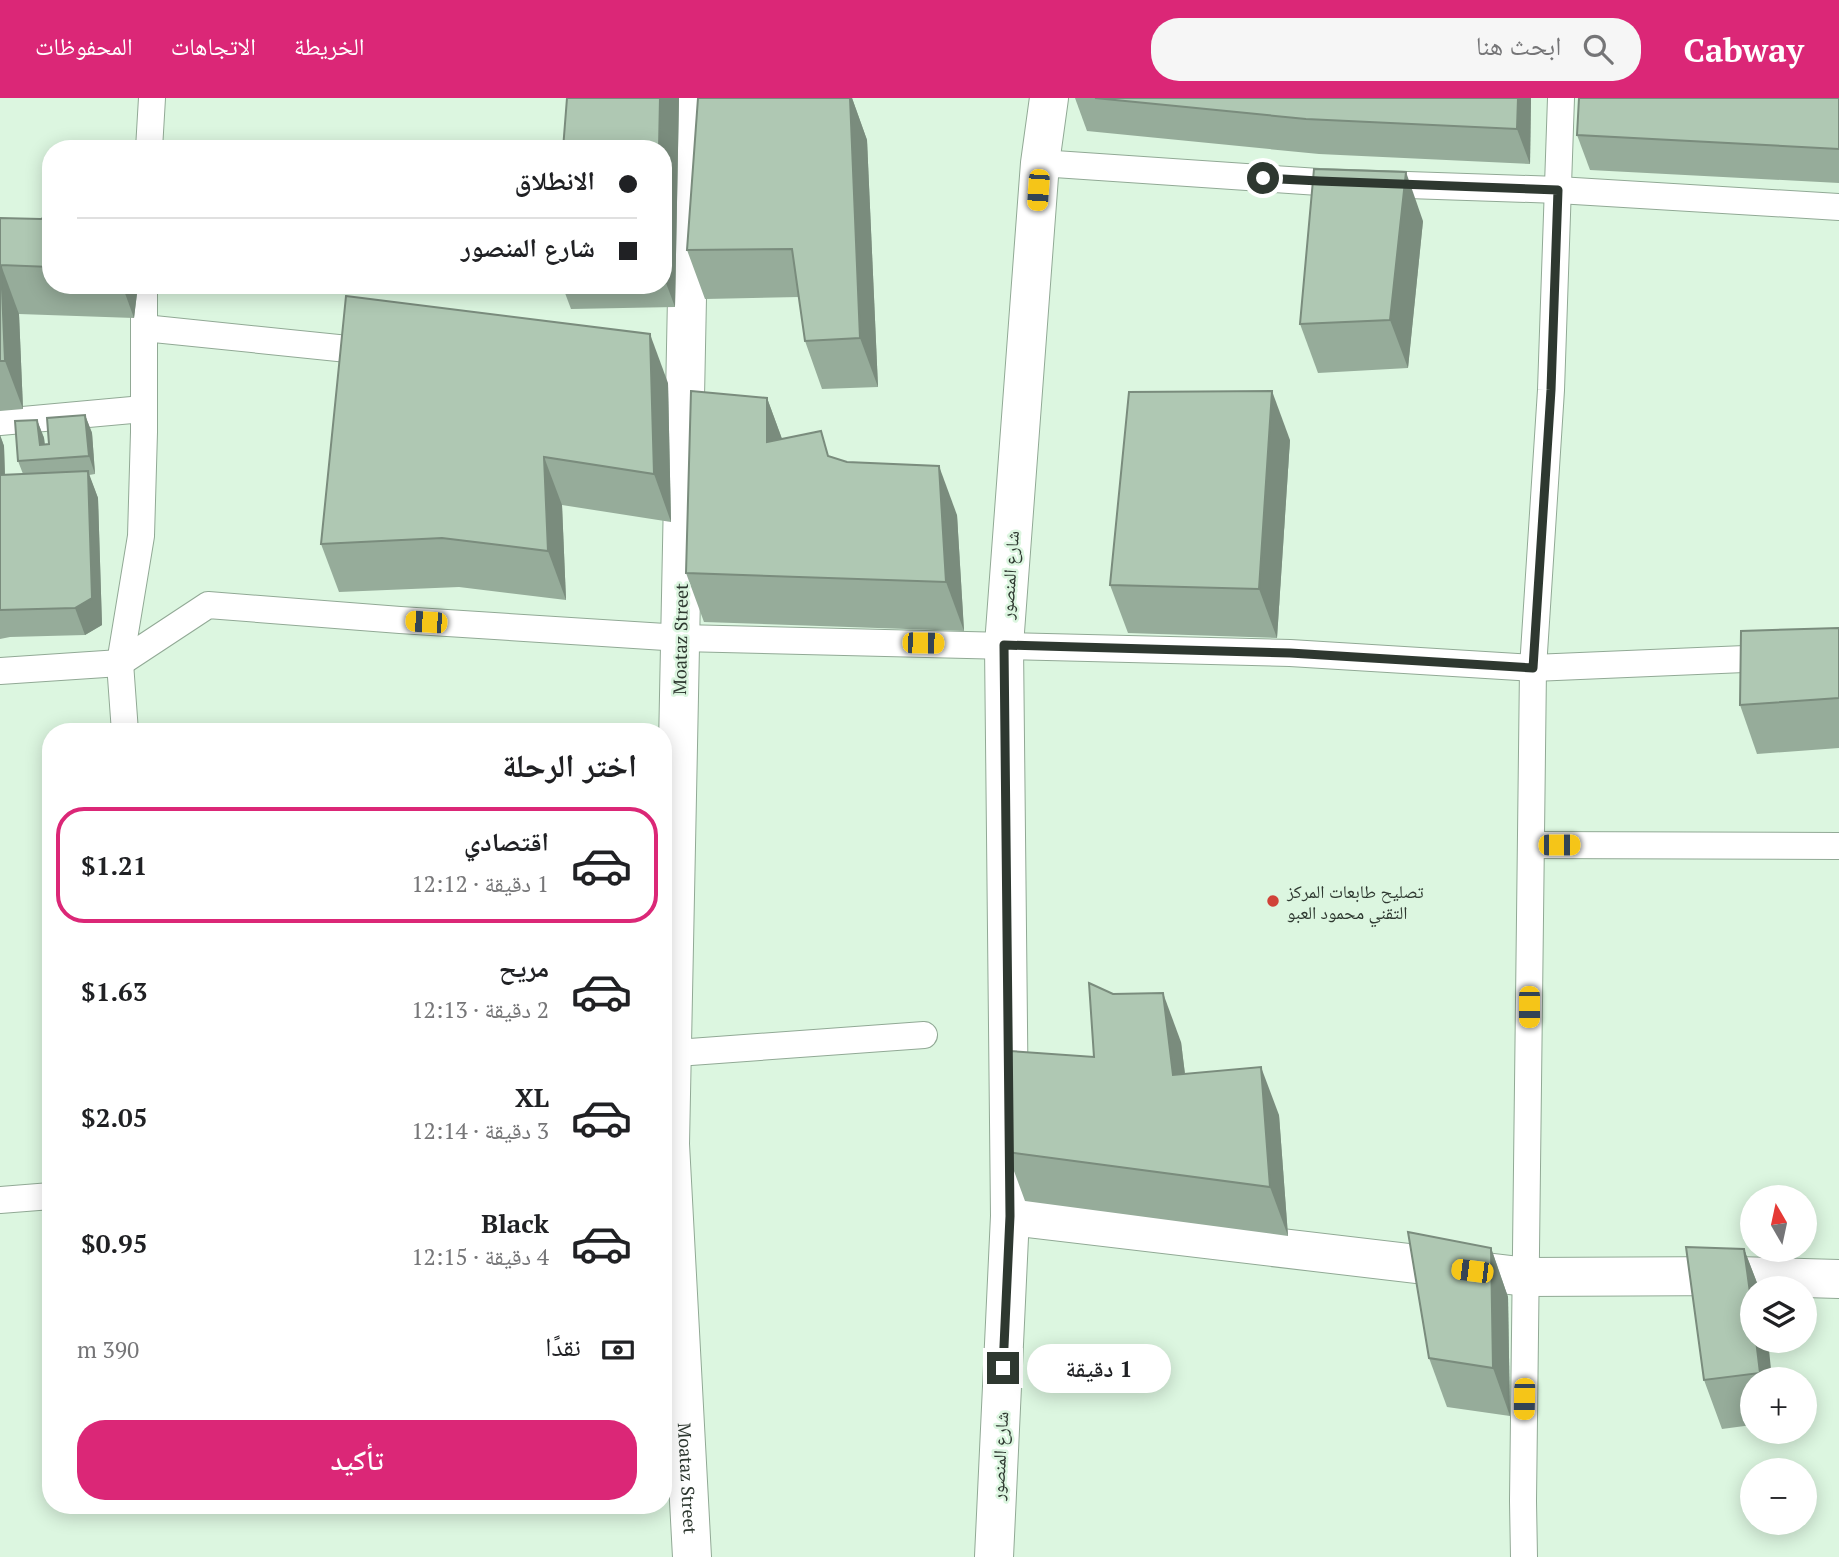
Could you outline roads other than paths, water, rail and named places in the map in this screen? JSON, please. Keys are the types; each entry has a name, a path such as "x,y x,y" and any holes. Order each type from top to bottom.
{"street":[{"path":"150,140 152,98"},
{"name":"Moataz Street","path":"672,905 681,638 671,384 691,98"},
{"name":"شارع المنصور","path":"994,1557 1010,1216 1004,645 1040,163 1049,98"},
{"path":"1524,1557 1533,668 1551,390 1561,98"},
{"path":"1040,163 1319,181 1558,190 1839,207"},
{"path":"124,723 120,663 141,536 145,432 144,294"},
{"path":"144,328 407,356"},
{"path":"0,422 143,409"},
{"path":"0,671 120,663 208,605 681,638 1290,653 1533,668 1839,655"},
{"path":"1531,845 1839,846"},
{"path":"672,1053 924,1035"},
{"name":"Moataz Street","path":"672,1182 692,1557"},
{"path":"0,1200 42,1197"},
{"path":"1010,1216 1526,1277 1738,1276 1839,1279"}],"place":[{"name":"تصليح طابعات المركز التقني محمود العبو","path":"1273,901"}]}
